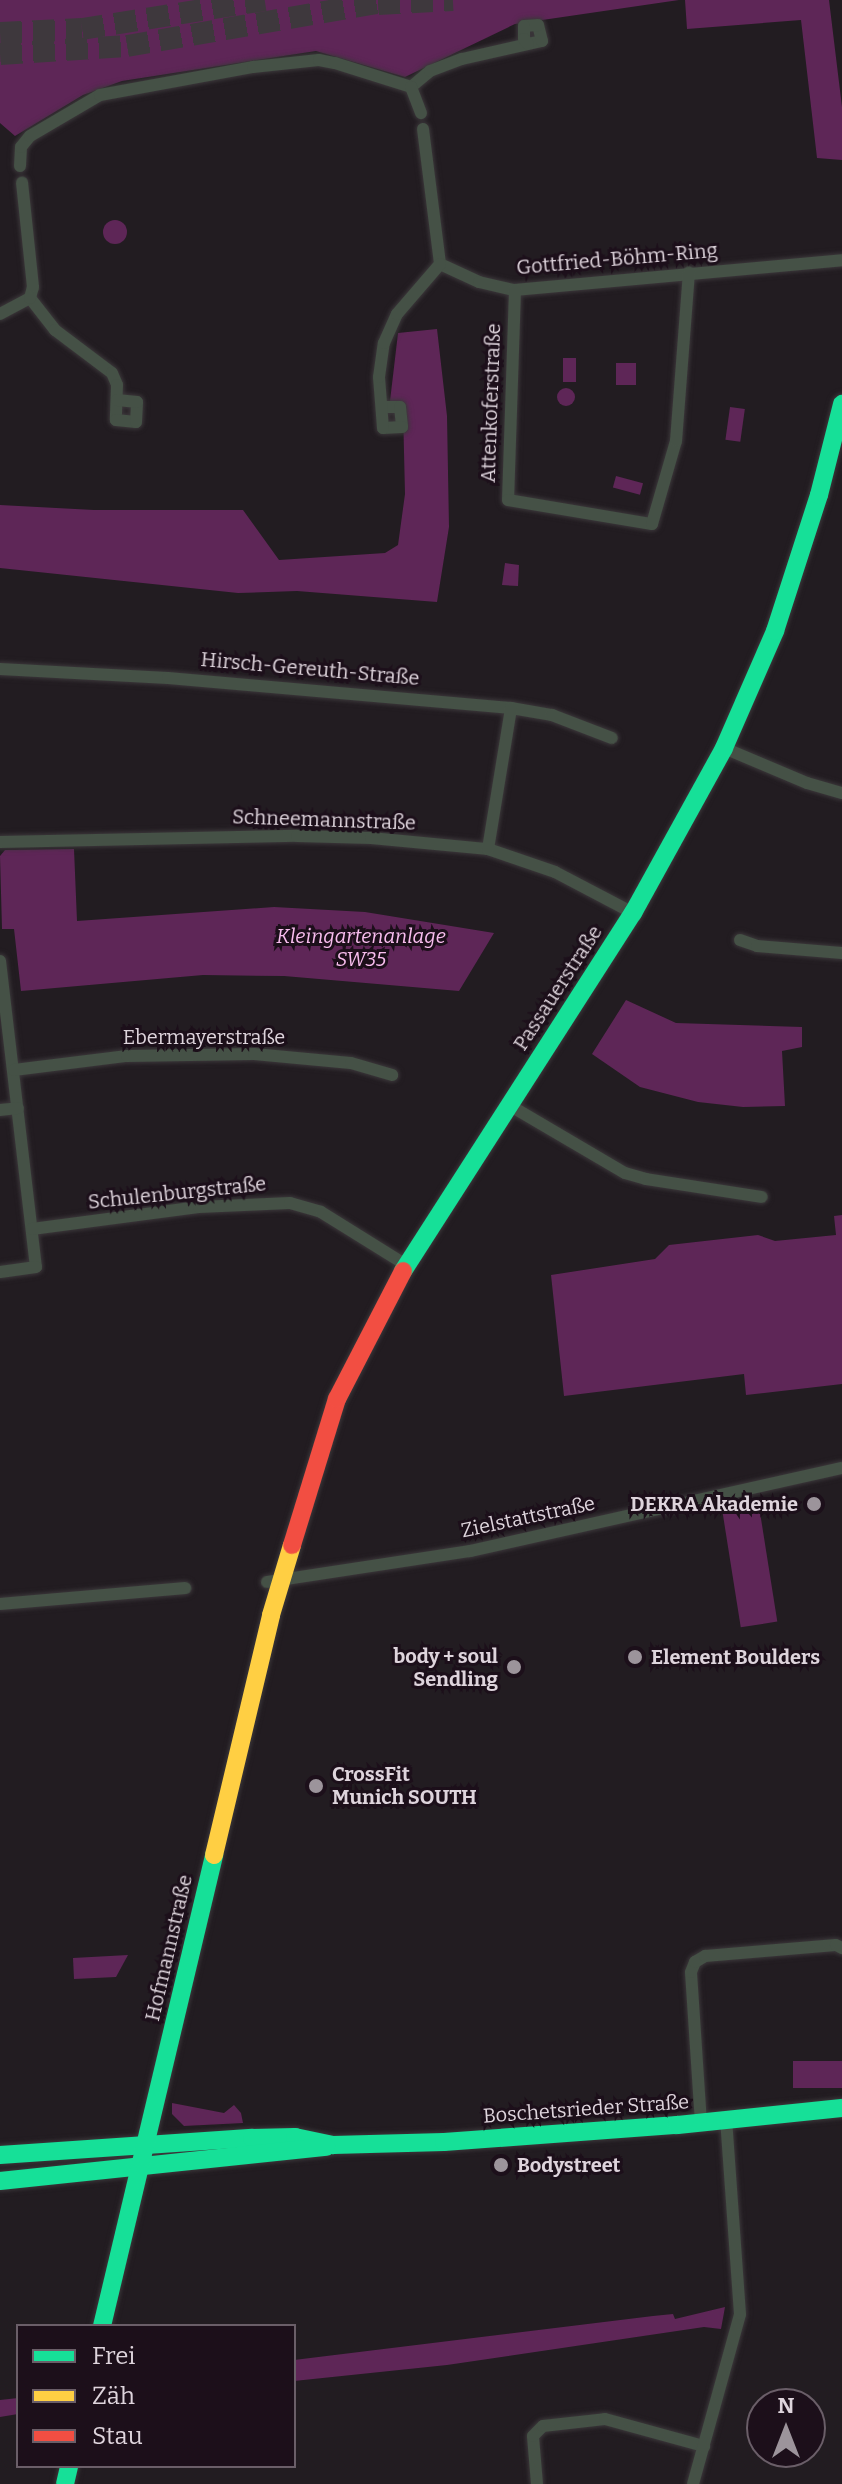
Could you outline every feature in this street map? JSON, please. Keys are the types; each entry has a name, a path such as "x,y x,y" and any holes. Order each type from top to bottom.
{"street":[{"path":"411,87 430,71 462,59 528,44"},
{"path":"20,166 21,147 30,136 94,98 117,89 193,75 319,60 411,87"},
{"path":"411,87 421,113"},
{"path":"382,407 379,377 389,325 440,264 423,129"},
{"path":"0,314 30,298 33,287 22,183"},
{"name":"Gottfried-Böhm-Ring","path":"440,264 479,282 515,290 842,260"},
{"name":"Attenkoferstraße","path":"515,290 508,500 652,524 676,441 689,273"},
{"path":"30,298 55,330 112,373 117,400"},
{"name":"Passauerstraße","path":"274,1581 337,1399 378,1313 633,913 724,748 775,631 819,495 842,404"},
{"name":"Hirsch-Gereuth-Straße","path":"0,669 168,678 511,708 552,715 612,738"},
{"path":"488,849 511,708"},
{"path":"724,748 807,783 842,793"},
{"name":"Schneemannstraße","path":"0,842 297,836 371,838 488,849 555,872 633,913"},
{"path":"740,940 757,946 842,953"},
{"path":"0,961 36,1267 0,1272"},
{"name":"Ebermayerstraße","path":"14,1070 127,1056 218,1054 317,1058 351,1063 392,1075"},
{"path":"509,1105 625,1173 762,1197"},
{"path":"0,1110 18,1108"},
{"name":"Schulenburgstraße","path":"32,1229 199,1207 290,1203 321,1212 406,1265"},
{"name":"Zielstattstraße","path":"274,1581 497,1546 842,1468"},
{"name":"Hofmannstraße","path":"102,2324 142,2166 274,1581"},
{"path":"0,1604 185,1588"},
{"path":"701,2123 691,1972 695,1962 705,1956 836,1945 842,1948"},
{"name":"Boschetsrieder Straße","path":"0,2155 295,2137 333,2145 444,2142 726,2121 842,2108"},
{"path":"693,2484 740,2306 726,2121"},
{"name":"Boschetsrieder Straße","path":"0,2181 311,2151 333,2145"},
{"path":"537,2484 533,2436 536,2429 543,2426 605,2419 704,2446"}],"green space":[{"path":"0,0 679,0 515,24 405,77 316,51 122,81 83,95 15,136 0,123"},
{"path":"685,0 829,0 842,107 842,160 817,158 801,20 687,29"},
{"path":"115,220 123,224 127,232 123,240 115,244 107,240 103,232 107,224"},
{"path":"437,329 447,416 449,527 437,602 297,591 238,593 0,568 0,505 94,510 243,510 279,560 385,553 398,545 405,494 403,410 390,401 398,333"},
{"path":"563,358 576,358 576,382 563,382"},
{"path":"616,363 636,363 636,385 616,385"},
{"path":"566,388 575,397 566,406 557,397"},
{"path":"730,407 745,409 740,442 725,440"},
{"path":"616,476 643,483 640,495 613,488"},
{"path":"505,563 519,565 518,586 502,585"},
{"name":"Kleingartenanlage SW35","path":"74,849 77,921 274,907 365,912 494,933 459,991 284,976 203,975 21,991 14,929 2,929 0,856 5,850"},
{"path":"626,1000 676,1023 802,1027 802,1047 782,1051 785,1106 743,1107 698,1102 640,1087 592,1054"},
{"path":"842,1215 842,1384 746,1395 744,1374 564,1396 551,1275 655,1259 669,1245 758,1235 775,1241 836,1235 834,1216"},
{"path":"759,1506 777,1622 741,1627 722,1512"},
{"path":"128,1955 116,1977 74,1979 73,1958"},
{"path":"793,2061 842,2061 842,2088 793,2088"},
{"path":"172,2103 224,2113 234,2105 241,2113 243,2123 184,2126 172,2114"},
{"path":"725,2307 721,2329 704,2327 447,2365 296,2381 296,2360 653,2316 673,2314 675,2319"},
{"path":"16,2398 16,2414 0,2417 0,2400"}],"tunnel":[{"path":"0,33 82,29 265,0"},
{"path":"0,54 127,46 393,0"},
{"path":"378,4 453,0"}],"traffic: fast":[{"path":"403,1271 633,913 724,748 775,631 819,495 842,404"},
{"path":"102,2324 214,1855"},
{"path":"0,2155 252,2138 295,2137 333,2145 444,2142 677,2125 842,2108"},
{"path":"0,2181 326,2147"},
{"path":"65,2484 69,2468"}],"traffic: slow":[{"path":"214,1855 271,1615 292,1545"}],"traffic: jam":[{"path":"292,1545 337,1399 403,1271"}],"place":[{"name":"DEKRA Akademie","path":"814,1504"},
{"name":"Element Boulders","path":"635,1657"},
{"name":"body + soul Sendling","path":"514,1667"},
{"name":"CrossFit Munich SOUTH","path":"316,1786"},
{"name":"Bodystreet","path":"501,2165"}]}
